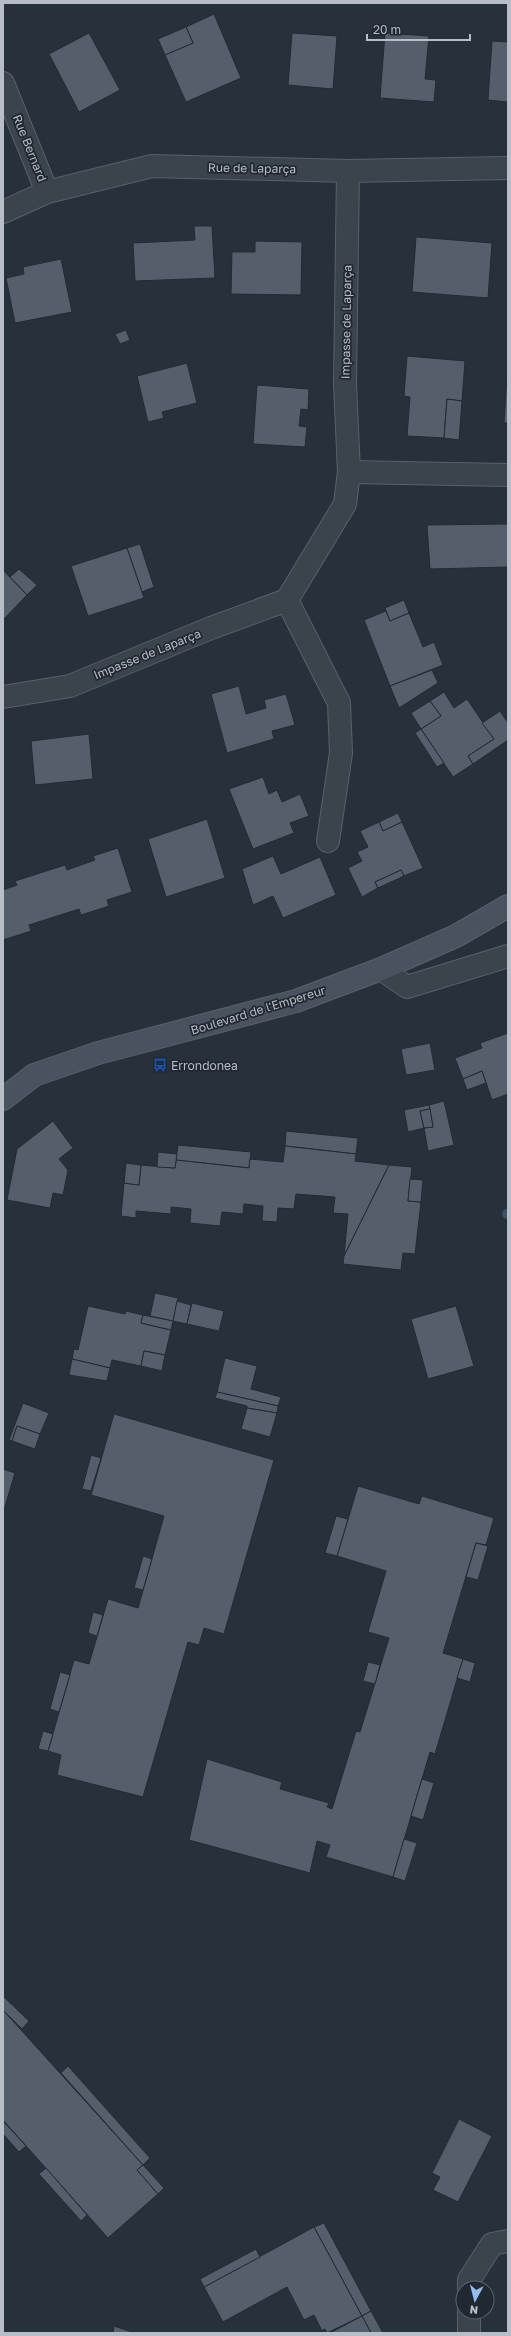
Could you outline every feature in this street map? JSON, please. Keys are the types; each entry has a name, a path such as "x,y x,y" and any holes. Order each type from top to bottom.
{"main road":[{"name":"Boulevard de l'Empereur","path":"3,1099 34,1075 84,1058 296,1001 380,970 456,936 508,906"}],"street":[{"name":"Rue Bernard","path":"3,83 48,192"},
{"name":"Rue de Laparça","path":"3,212 48,192 152,166 348,171 508,168"},
{"name":"Impasse de Laparça","path":"3,697 70,686 211,628 287,600 345,504 349,472 345,384 348,171"},
{"path":"349,472 508,475"},
{"path":"287,600 339,703 340,753 328,840"},
{"path":"380,970 407,986 508,956"},
{"path":"469,2280 492,2244 508,2241"},
{"path":"469,2320 469,2333"}],"building":[{"path":"214,14 241,78 186,102 165,55 193,43 186,27"},
{"path":"186,27 193,43 165,55 158,39"},
{"path":"89,33 120,90 79,112 49,54"},
{"path":"292,33 337,36 333,89 288,85"},
{"path":"385,33 429,36 425,79 436,80 434,102 380,98"},
{"path":"492,41 508,42 508,102 488,100"},
{"path":"194,226 212,226 215,278 135,281 133,243 195,240"},
{"path":"416,237 492,243 488,298 412,292"},
{"path":"255,241 302,242 301,295 231,294 232,252 255,252"},
{"path":"61,259 72,312 15,323 6,278 24,274 23,267"},
{"path":"126,330 130,340 120,344 115,334"},
{"path":"407,356 465,361 462,401 447,399 444,438 407,436 410,397 404,396"},
{"path":"187,363 197,403 162,412 164,418 148,422 137,376"},
{"path":"507,376 508,423 504,423"},
{"path":"257,385 309,389 308,410 301,409 299,426 307,427 305,447 253,444"},
{"path":"447,399 462,401 459,440 444,438"},
{"path":"508,524 508,567 430,569 427,525"},
{"path":"140,544 154,587 142,592 127,548"},
{"path":"127,548 144,598 88,616 71,566"},
{"path":"19,569 37,585 27,595 10,577"},
{"path":"3,570 27,595 3,620"},
{"path":"404,600 409,613 390,621 385,608"},
{"path":"386,611 390,621 409,613 423,647 434,642 443,665 390,686 364,620"},
{"path":"432,670 438,683 399,708 390,686"},
{"path":"239,686 246,714 266,708 264,700 286,694 295,725 272,731 274,739 227,753 211,694"},
{"path":"444,692 454,708 467,699 494,739 468,756 473,764 453,777 421,729 441,716 430,701"},
{"path":"430,701 441,716 421,729 411,713"},
{"path":"500,711 508,723 508,740 473,764 468,756 494,739 482,723"},
{"path":"421,729 444,763 437,767 415,733"},
{"path":"89,734 93,779 35,785 31,741"},
{"path":"263,777 269,794 277,790 282,802 300,794 309,816 290,823 294,833 253,849 229,789"},
{"path":"398,813 402,822 383,831 379,822"},
{"path":"207,819 225,878 166,897 148,839"},
{"path":"379,822 383,831 402,822 423,868 404,876 401,870 375,882 378,888 362,897 348,868 362,861 357,852 368,847 360,831"},
{"path":"118,848 132,892 107,900 109,906 81,915 79,909 29,925 31,931 3,940 3,890 17,885 15,881 65,865 67,870 95,860 93,856"},
{"path":"273,856 281,874 320,857 336,895 283,918 273,896 253,905 242,869"},
{"path":"401,870 404,876 378,888 375,882"},
{"path":"508,1033 508,1094 492,1100 482,1071 463,1079 455,1058 482,1048 480,1043"},
{"path":"430,1043 435,1070 406,1075 401,1049"},
{"path":"482,1071 486,1083 467,1090 463,1079"},
{"path":"444,1101 454,1145 428,1151 424,1128 433,1127 429,1105"},
{"path":"429,1105 430,1109 420,1111 424,1128 408,1132 404,1110"},
{"path":"430,1109 433,1127 424,1128 420,1111"},
{"path":"53,1121 73,1148 59,1159 68,1170 63,1195 53,1193 50,1208 7,1200 17,1149"},
{"path":"286,1131 358,1138 356,1154 285,1146"},
{"path":"178,1145 251,1152 249,1168 176,1160"},
{"path":"285,1146 356,1154 355,1161 389,1165 344,1256 348,1214 333,1213 335,1197 296,1194 294,1209 278,1208 277,1222 262,1221 263,1206 244,1204 243,1214 222,1212 220,1226 190,1223 191,1209 171,1207 171,1214 136,1211 136,1218 121,1216 124,1183 139,1185 141,1165 175,1168 176,1160 249,1168 250,1159 283,1162"},
{"path":"158,1152 177,1154 175,1168 157,1167"},
{"path":"126,1163 141,1165 139,1185 124,1183"},
{"path":"389,1165 412,1167 408,1201 421,1202 415,1254 403,1253 401,1270 343,1264 344,1256"},
{"path":"410,1179 423,1180 421,1202 408,1201"},
{"path":"155,1293 178,1298 173,1321 150,1316"},
{"path":"177,1301 191,1305 187,1324 173,1321"},
{"path":"192,1303 224,1311 219,1331 187,1324"},
{"path":"88,1306 125,1314 126,1311 143,1315 141,1323 171,1330 165,1355 144,1351 141,1366 112,1360 110,1368 72,1359 74,1349 78,1350"},
{"path":"456,1306 474,1366 428,1379 411,1319"},
{"path":"143,1315 173,1321 171,1330 141,1323"},
{"path":"144,1351 165,1355 162,1371 141,1366"},
{"path":"225,1358 257,1366 251,1389 281,1397 278,1406 217,1392"},
{"path":"72,1359 110,1368 107,1381 69,1375"},
{"path":"217,1392 278,1406 277,1413 247,1408 247,1406 215,1398"},
{"path":"23,1403 49,1413 40,1434 17,1426 12,1441 9,1440"},
{"path":"247,1408 277,1413 270,1437 241,1429"},
{"path":"114,1414 274,1460 224,1634 204,1628 199,1645 188,1642 143,1797 57,1775 61,1755 48,1751 74,1660 89,1664 108,1599 138,1608 164,1516 91,1495"},
{"path":"17,1426 40,1434 35,1449 12,1441"},
{"path":"91,1455 101,1458 91,1491 82,1489"},
{"path":"3,1469 15,1473 3,1513"},
{"path":"358,1486 419,1504 422,1496 494,1518 486,1545 476,1543 443,1653 463,1659 435,1754 430,1752 393,1877 326,1857 330,1845 317,1841 310,1873 189,1840 207,1759 282,1782 280,1789 329,1803 327,1807 332,1809 356,1731 360,1732 389,1638 368,1632 386,1571 337,1556"},
{"path":"336,1516 348,1519 337,1556 325,1553"},
{"path":"476,1543 488,1546 478,1580 466,1577"},
{"path":"143,1556 152,1559 143,1590 134,1588"},
{"path":"93,1612 103,1615 97,1636 88,1633"},
{"path":"463,1659 475,1663 470,1682 457,1678"},
{"path":"368,1662 380,1665 375,1684 363,1681"},
{"path":"60,1672 70,1675 59,1712 50,1709"},
{"path":"43,1731 53,1734 48,1751 38,1749"},
{"path":"422,1779 434,1783 423,1820 411,1816"},
{"path":"404,1839 417,1843 405,1881 393,1877"},
{"path":"3,1996 29,2021 22,2029 3,2010"},
{"path":"3,2010 143,2165 137,2170 158,2194 108,2238 3,2120"},
{"path":"68,2066 150,2158 143,2165 61,2073"},
{"path":"459,2119 492,2136 458,2202 433,2190 440,2177 432,2173"},
{"path":"4,2122 26,2146 19,2152 3,2134"},
{"path":"143,2165 164,2188 158,2194 137,2170"},
{"path":"46,2168 87,2215 81,2221 39,2174"},
{"path":"324,2223 371,2311 362,2316 314,2227"},
{"path":"314,2227 362,2316 327,2333 325,2329 322,2331 314,2315 304,2320 287,2287 223,2322 204,2287"},
{"path":"256,2249 260,2257 204,2287 200,2279"},
{"path":"371,2311 383,2333 371,2333 362,2316"},
{"path":"362,2316 371,2333 330,2333"},
{"path":"114,2326 135,2333 113,2333"}],"place":[{"name":"Errondonea","path":"160,1065"}]}
